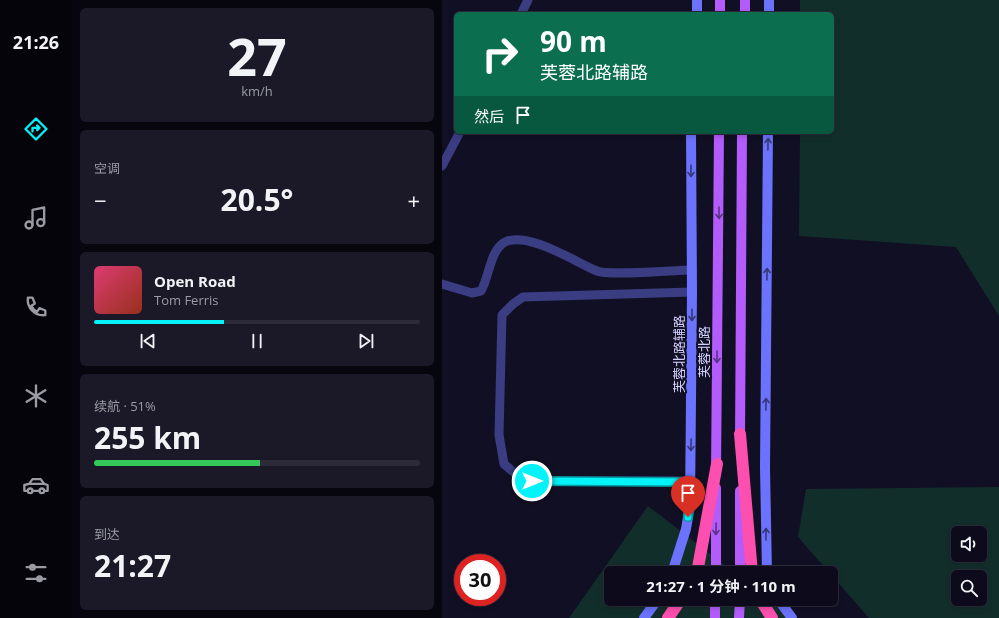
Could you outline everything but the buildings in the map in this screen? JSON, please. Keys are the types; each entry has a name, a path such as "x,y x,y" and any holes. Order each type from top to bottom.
{"highway":[{"path":"740,434 751,566"},
{"path":"698,566 717,464"},
{"path":"668,618 676,606"},
{"path":"764,606 772,618"}],"main road":[{"path":"696,12 697,0"},
{"path":"720,0 720,12"},
{"path":"744,12 745,0"},
{"path":"769,0 769,12"},
{"name":"芙蓉北路辅路","path":"674,566 686,529 690,482 692,292 690,134"},
{"name":"芙蓉北路","path":"716,566 719,134"},
{"path":"740,566 742,134"},
{"path":"767,566 765,468 768,134"},
{"path":"644,618 653,606"},
{"path":"715,606 715,618"},
{"path":"740,606 740,618"},
{"path":"783,606 792,618"}],"street":[{"path":"522,12 528,0"},
{"path":"442,166 459,134"},
{"path":"442,284 472,293 481,291 490,264 499,248 505,242 515,241 528,241 543,245 599,272 692,270"},
{"path":"690,482 532,481 517,475 504,464 499,435 502,315 513,304 523,297 692,292"}],"green space":[{"path":"800,0 999,0 999,316 956,247 799,236 800,134 834,134 834,12 800,12"},
{"path":"999,487 999,618 869,618 838,583 838,566 823,566 798,537 806,489"},
{"path":"648,506 726,566 606,566"},
{"path":"604,568 604,606 777,606 793,618 569,618"}],"route":[{"path":"532,481 690,482 690,505 688,517"}]}
